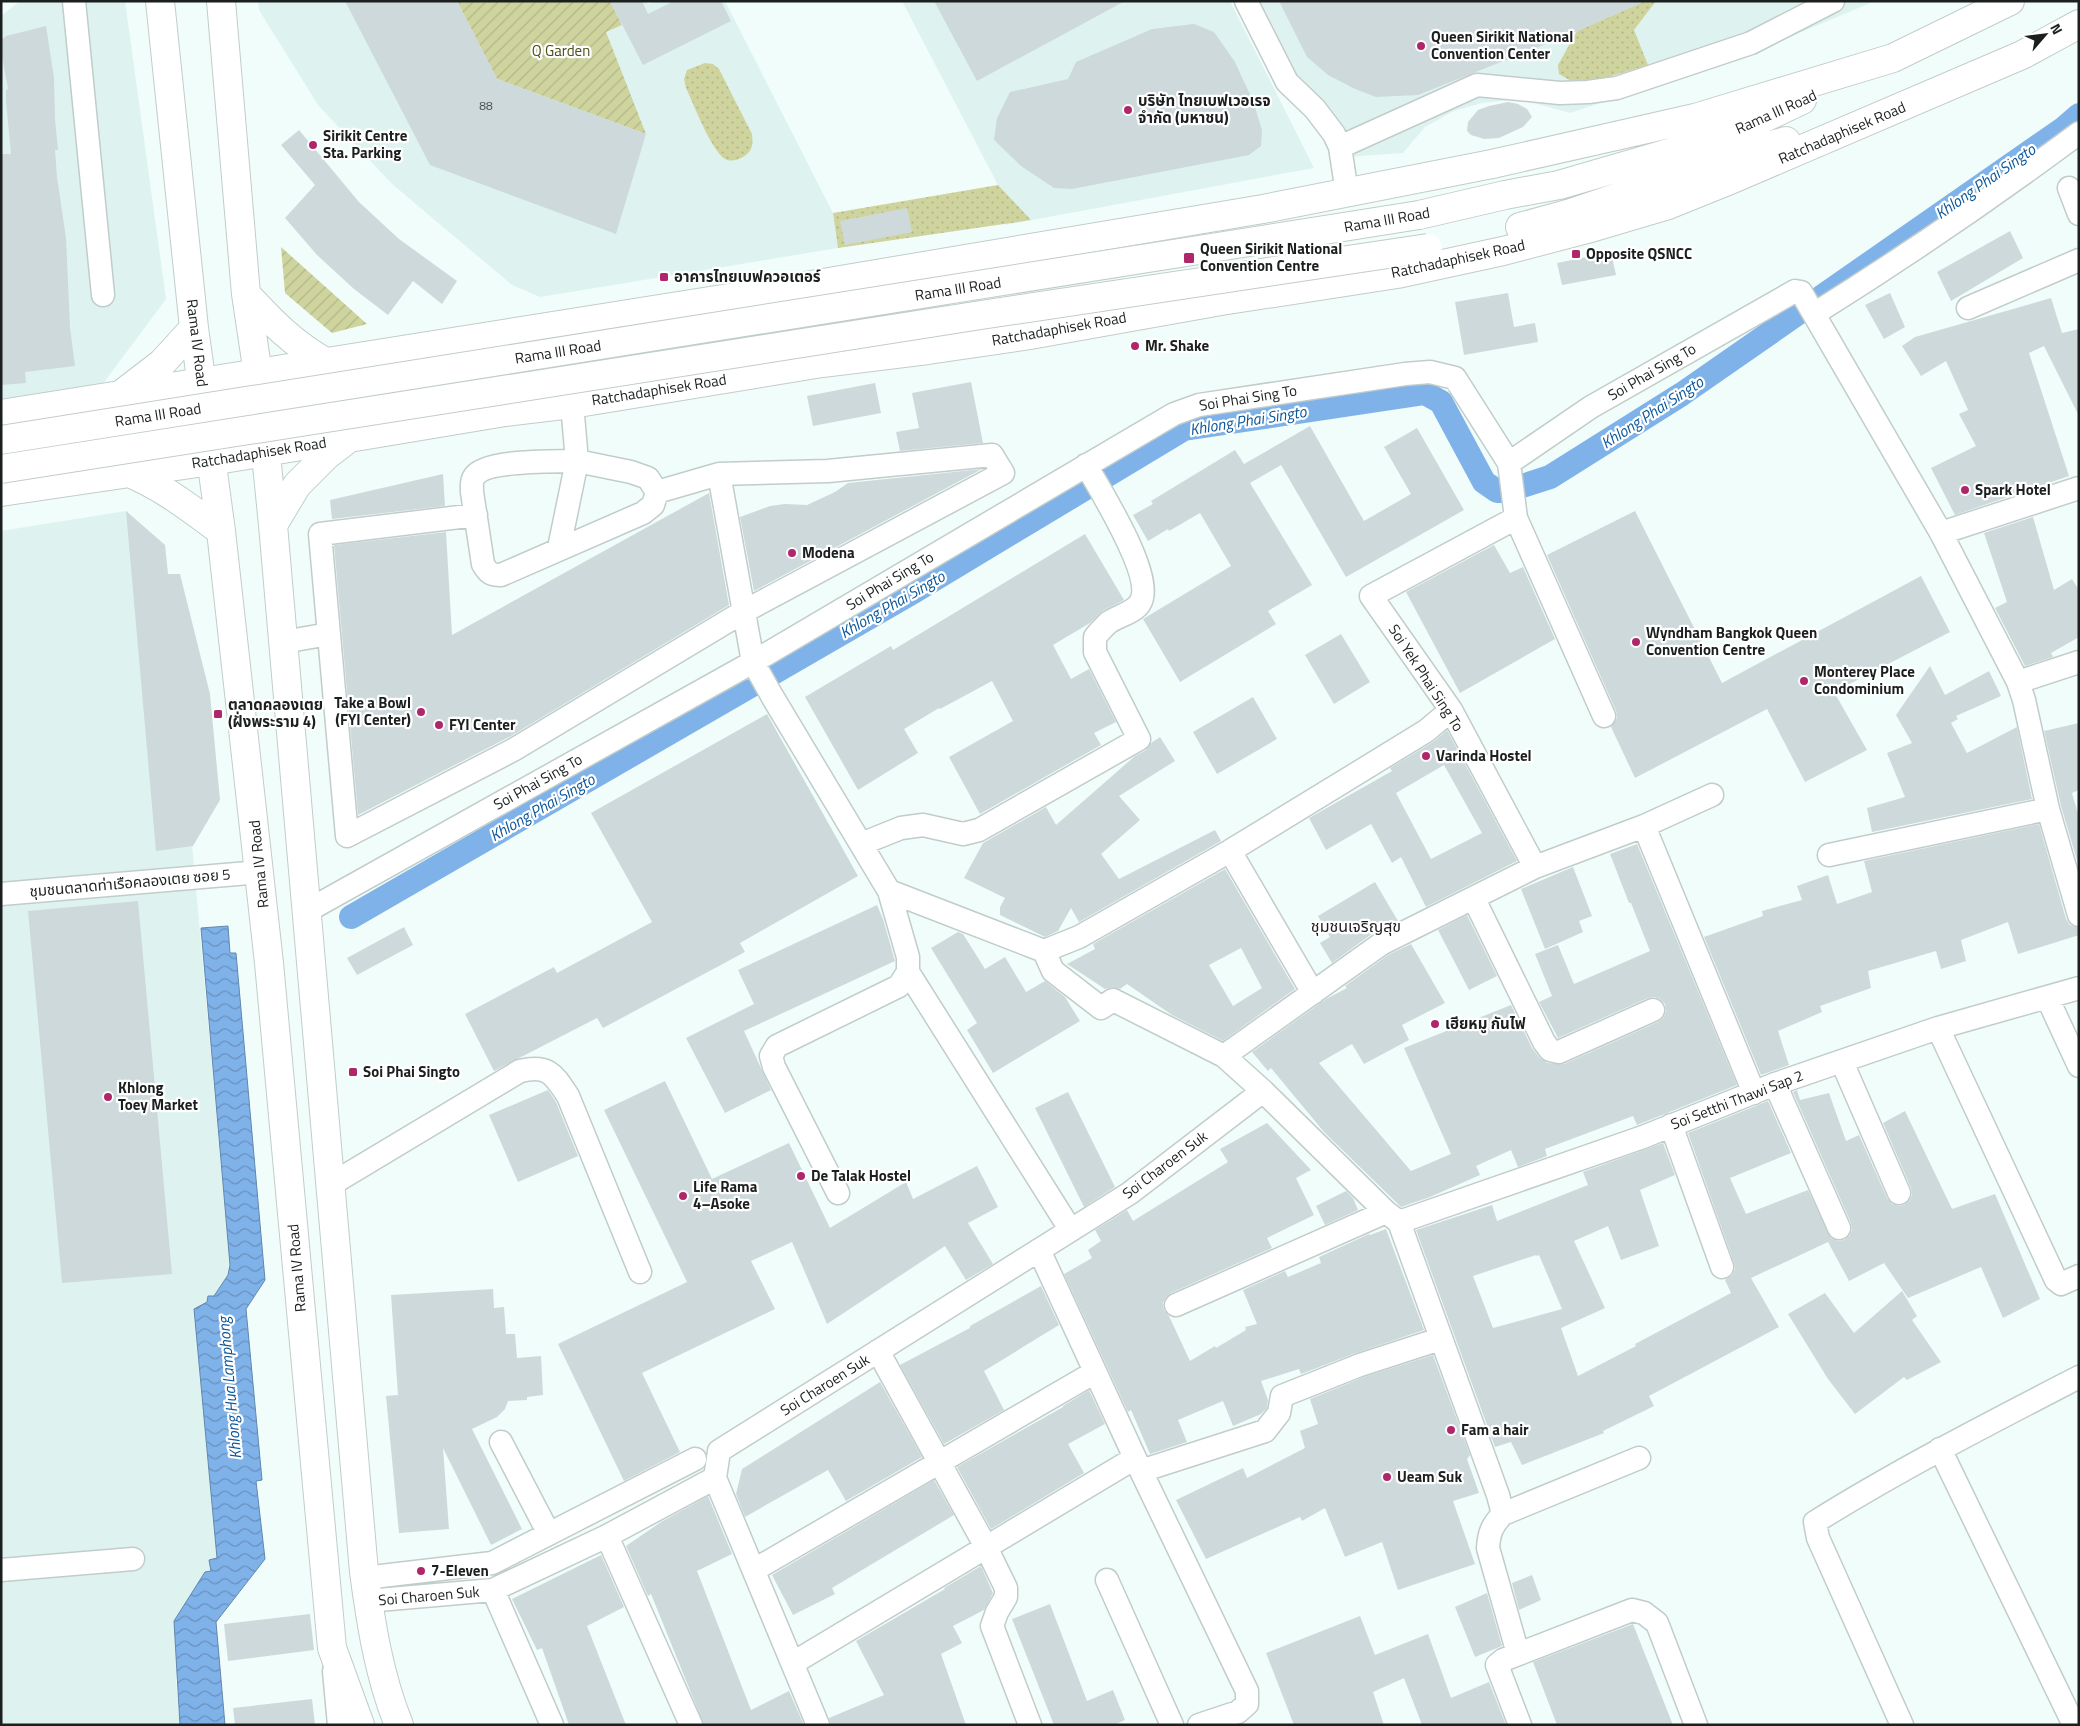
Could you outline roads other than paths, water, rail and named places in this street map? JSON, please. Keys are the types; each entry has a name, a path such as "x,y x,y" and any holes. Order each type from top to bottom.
{"main road":[{"name":"Rama IV Road","path":"160,1 194,328 221,531 260,872 332,1648 360,1725"},
{"path":"221,1 246,294 258,374 272,525 366,1590 378,1656 391,1705 399,1725"},
{"path":"1,414 805,286 1263,209 1492,164 1695,118 1893,58 2010,1"},
{"name":"Ratchadaphisek Road","path":"1,492 211,461 505,412 572,404 822,363 1030,335 1231,300 1397,274 1503,251 1588,229 1668,204 1730,180 2022,55 2079,24"},
{"name":"Rama III Road","path":"1,440 1419,215 1504,195 1559,185 1737,131 1893,58"},
{"name":"Rama III Road","path":"1,469 981,315 1428,248 1506,232 1571,213 1718,160 1898,109"},
{"path":"805,286 785,300 779,321 784,340 795,358 822,363"},
{"path":"246,294 278,329 301,349 327,363"},
{"path":"120,396 162,363 194,328"},
{"path":"272,525 297,484 348,438"},
{"path":"127,472 147,480 168,492 221,531"}],"street":[{"path":"74,1 103,295"},
{"path":"1246,1 1287,82 1326,122 1334,134 1340,147 1348,192"},
{"path":"1340,147 1476,85 1560,93 1616,88 1751,43 1833,1"},
{"path":"1814,314 1901,259 2011,183 2079,133"},
{"path":"2069,188 2079,214"},
{"path":"1968,308 2079,260"},
{"name":"Soi Phai Sing To","path":"307,911 756,668 1089,471 1174,414 1193,407 1405,374 1430,372 1455,378 1510,470 1591,407 1794,291 1801,292 1941,534 2018,682 2024,700 2048,810 2079,915"},
{"path":"559,548 577,461 572,404"},
{"path":"476,515 320,534 347,836 513,750 743,612 1003,473 992,455 828,470 719,474 657,492"},
{"path":"577,461 631,472 648,478 657,492 653,505 643,513 559,548 501,575 493,575 487,572 483,564 471,484 474,477 483,468 520,463 577,461"},
{"path":"1510,470 1515,513 1604,716"},
{"path":"861,844 901,828 923,825 963,834 979,830 1139,740 1095,652 1095,637 1109,623 1139,606 1144,596 1143,582 1132,549 1089,471"},
{"path":"719,474 743,612 756,668 889,891 908,957 908,972 900,986 777,1046 772,1056 774,1067 838,1193"},
{"path":"1941,534 2079,488"},
{"name":"Soi Yek Phai Sing To","path":"1515,513 1371,596 1451,710 1535,867"},
{"path":"282,642 329,634"},
{"path":"2018,682 2079,662"},
{"path":"889,891 1044,951 1079,937 1230,851 1426,731 1451,710"},
{"path":"1224,1056 1381,944 1535,867 1644,826 1712,795"},
{"path":"1829,855 2048,810"},
{"path":"1644,826 1754,1093"},
{"path":"1230,851 1313,993"},
{"name":"ชุมชนตลาดท่าเรือคลองเตย ซอย 5","path":"1,894 260,872"},
{"path":"1474,899 1544,1042 1550,1050 1560,1052 1653,1010"},
{"path":"1044,951 1053,971 1101,1008 1114,1000 1224,1056 1263,1091 1392,1217 1440,1339 1504,1514"},
{"path":"908,972 1070,1229"},
{"name":"Soi Setthi Thawi Sap 2","path":"1176,1305 1392,1217 1643,1136 1775,1084 1938,1028 2079,988"},
{"path":"2046,997 2079,1066"},
{"path":"1938,1028 2056,1280 2064,1284 2079,1276"},
{"path":"1842,1062 1899,1193"},
{"path":"330,1185 520,1071 533,1068 546,1071 552,1073 568,1096 640,1272"},
{"path":"1775,1084 1839,1228"},
{"name":"Soi Charoen Suk","path":"366,1590 493,1590 606,1536 715,1478 719,1451 1130,1193 1263,1091"},
{"path":"1671,1124 1722,1267"},
{"path":"1040,1250 1138,1464 1247,1691 1247,1704 1238,1712 1199,1725"},
{"path":"793,1663 986,1547 1138,1464 1265,1431 1279,1413 1282,1396 1360,1365 1440,1339"},
{"path":"878,1351 986,1547 1006,1588 1006,1597 996,1612 992,1626 1030,1725"},
{"path":"754,1570 1096,1372"},
{"path":"1902,1725 1818,1538 1815,1522 1853,1498 1940,1449 2079,1377"},
{"path":"501,1442 549,1534"},
{"path":"1940,1449 2074,1725"},
{"path":"1518,1654 1488,1548 1489,1533 1494,1524 1504,1514 1639,1458"},
{"path":"366,1590 492,1563 695,1459"},
{"path":"715,1478 818,1725"},
{"path":"606,1536 691,1725"},
{"path":"1,1570 133,1559"},
{"path":"1107,1580 1172,1725"},
{"path":"493,1590 552,1725"},
{"path":"1520,1725 1497,1665 1503,1660 1632,1610 1644,1613 1657,1624 1696,1725"},
{"path":"332,1648 338,1725"}],"water":[{"name":"Khlong Hua Lamphong","path":"228,926 230,953 236,953 265,1280 246,1309 262,1480 256,1481 265,1559 216,1622 225,1725 180,1725 174,1621 205,1572 211,1571 209,1560 217,1558 194,1309 207,1302 208,1296 214,1296 228,1275 230,1265 201,928"}],"waterway":[{"name":"Khlong Phai Singto","path":"351,917 913,592 1184,429 1425,393 1441,402 1484,482 1497,491 1507,491 1550,477 1682,394 2064,128 2079,115"}],"place":[{"name":"Queen Sirikit National Convention Center","path":"1421,46"},
{"name":"บริษัท ไทยเบฟเวอเรจ จำกัด (มหาชน)","path":"1128,110"},
{"name":"Sirikit Centre Sta. Parking","path":"313,145"},
{"name":"Opposite QSNCC","path":"1576,254"},
{"name":"Queen Sirikit National Convention Centre","path":"1189,258"},
{"name":"อาคารไทยเบฟควอเตอร์","path":"664,277"},
{"name":"Mr. Shake","path":"1135,346"},
{"name":"Spark Hotel","path":"1965,490"},
{"name":"Modena","path":"792,553"},
{"name":"Wyndham Bangkok Queen Convention Centre","path":"1636,642"},
{"name":"Monterey Place Condominium","path":"1804,681"},
{"name":"Take a Bowl (FYI Center)","path":"421,712"},
{"name":"ตลาดคลองเตย (ฝั่งพระราม 4)","path":"218,714"},
{"name":"FYI Center","path":"439,725"},
{"name":"Varinda Hostel","path":"1426,756"},
{"name":"เฮียหมู กันไฟ","path":"1435,1024"},
{"name":"Soi Phai Singto","path":"353,1072"},
{"name":"Khlong Toey Market","path":"108,1097"},
{"name":"De Talak Hostel","path":"801,1176"},
{"name":"Life Rama 4–Asoke","path":"683,1196"},
{"name":"Fam a hair","path":"1451,1430"},
{"name":"Ueam Suk","path":"1387,1477"},
{"name":"7-Eleven","path":"421,1571"}],"district":[{"name":"ชุมชนเจริญสุข","path":"1356,926"}],"park label":[{"name":"Q Garden","path":"561,51"}]}
